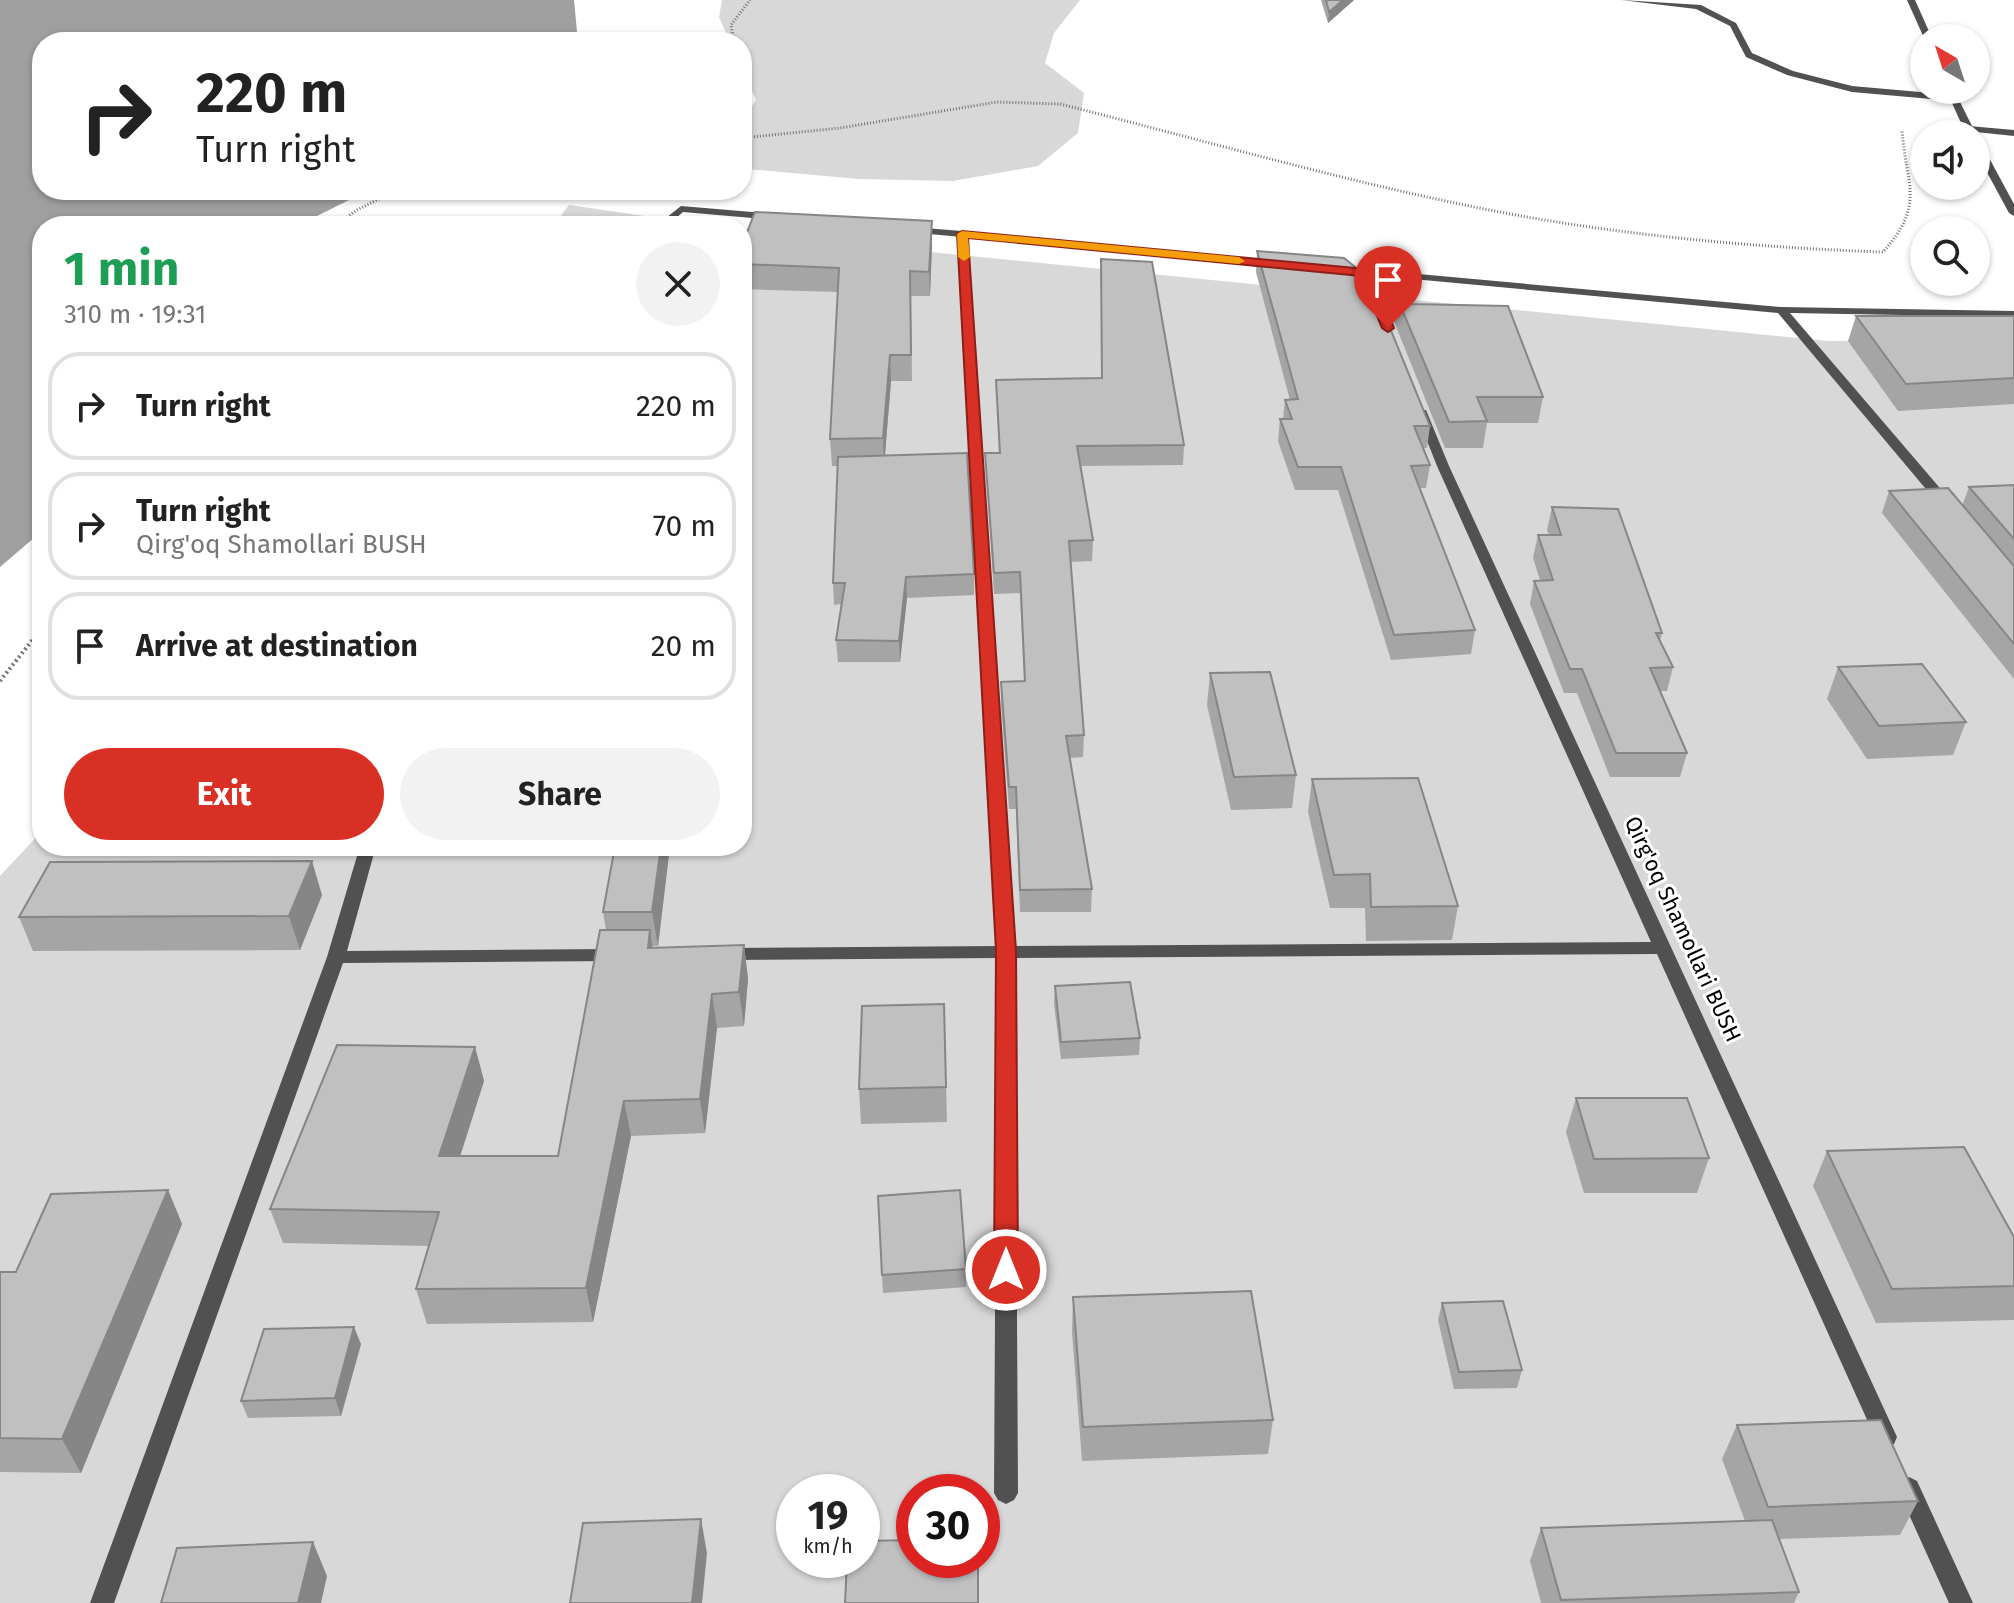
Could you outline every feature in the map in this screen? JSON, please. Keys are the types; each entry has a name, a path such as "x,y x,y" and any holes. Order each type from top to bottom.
{"street":[{"path":"1625,0 1698,7 1733,25 1749,55 1790,73 1852,89 1910,95"},
{"path":"1911,0 1922,24"},
{"path":"1990,132 2014,133"},
{"path":"1990,169 2014,213"},
{"path":"673,216 681,209 790,219"},
{"path":"900,229 1288,265"},
{"path":"962,234 1006,951 1006,1493"},
{"path":"1335,270 1368,280 1781,310 2014,314"},
{"path":"1781,310 1953,513"},
{"name":"Qirg'oq Shamollari BUSH","path":"1416,397 1443,466 1961,1603"},
{"path":"102,1603 336,957 365,856"},
{"path":"703,954 1665,948"},
{"path":"336,957 639,955"}],"path":[{"path":"732,32 731,25 750,0"},
{"path":"752,137 855,126 985,103 1060,104 1454,203 1536,218 1776,248 1883,252 1905,224 1912,188 1902,151 1902,124 1893,95"},
{"path":"349,216 377,200"},
{"path":"0,681 32,641"}],"shaded area":[{"path":"0,0 574,0 577,32 32,32 32,200 349,200 317,216 32,216 32,540 0,567"},
{"path":"722,0 1080,0 1054,33 1045,63 1084,93 1078,133 1038,166 953,181 858,179 752,169 752,107 756,100 752,91 752,32 726,32 719,17"},
{"path":"569,205 644,216 561,216"},
{"path":"752,231 809,240 1828,341 2014,340 2014,1603 0,1603 0,876 32,842 32,856 752,856"}],"building":[{"path":"1326,0 1343,0 1329,12"},
{"path":"755,212 932,221 929,272 910,271 911,355 890,355 883,438 830,439 839,268 752,264 752,220"},
{"path":"1257,251 1344,258 1370,279 1430,426 1414,426 1430,465 1411,466 1475,630 1394,635 1341,467 1298,467 1280,419 1292,419 1285,400 1298,399"},
{"path":"1101,259 1152,262 1184,445 1077,446 1093,540 1069,541 1084,735 1066,736 1092,889 1020,890 1016,787 1009,787 1001,682 1025,681 1020,572 994,573 985,453 1000,453 996,380 1102,378"},
{"path":"1396,295 1409,304 1508,306 1543,397 1477,397 1487,421 1449,422"},
{"path":"1856,316 2014,316 2014,378 1906,384"},
{"path":"967,453 974,574 906,577 899,641 836,640 845,583 833,583 838,457"},
{"path":"2014,485 2014,539 1969,487"},
{"path":"1948,488 2014,566 2014,644 1889,491"},
{"path":"1552,507 1618,509 1662,633 1656,633 1673,667 1650,668 1687,753 1616,753 1582,669 1570,669 1534,581 1553,580 1538,535 1561,535"},
{"path":"1922,664 1966,722 1879,726 1838,667"},
{"path":"1270,672 1296,775 1234,777 1210,673"},
{"path":"1418,778 1458,906 1371,907 1370,874 1334,875 1312,779"},
{"path":"613,856 660,856 652,912 603,912"},
{"path":"312,861 289,916 19,917 50,862"},
{"path":"600,930 650,930 648,948 744,945 739,992 712,994 700,1099 624,1101 586,1288 416,1289 439,1212 270,1209 337,1045 475,1047 439,1156 558,1156"},
{"path":"1130,982 1140,1038 1061,1042 1055,986"},
{"path":"944,1004 946,1087 859,1089 862,1006"},
{"path":"1576,1098 1687,1098 1709,1158 1594,1159"},
{"path":"1964,1147 2014,1237 2014,1286 1892,1289 1827,1151"},
{"path":"168,1190 62,1439 0,1438 0,1272 16,1272 51,1194"},
{"path":"960,1190 966,1269 882,1275 878,1196"},
{"path":"1251,1291 1273,1420 1083,1427 1073,1297"},
{"path":"1503,1301 1522,1370 1459,1372 1442,1303"},
{"path":"354,1327 335,1398 241,1401 264,1329"},
{"path":"1881,1420 1918,1501 1768,1507 1737,1425"},
{"path":"701,1519 692,1603 570,1603 583,1523"},
{"path":"1772,1520 1799,1592 1561,1600 1541,1528"},
{"path":"896,1540 896,1578 978,1578 978,1603 845,1603 846,1578 880,1578 880,1541"},
{"path":"313,1542 298,1603 161,1603 177,1548"}],"slow traffic":[{"path":"964,257 962,234 1239,261"}],"route":[{"path":"1006,1270 1006,951 962,234 1366,273 1388,328"}]}
